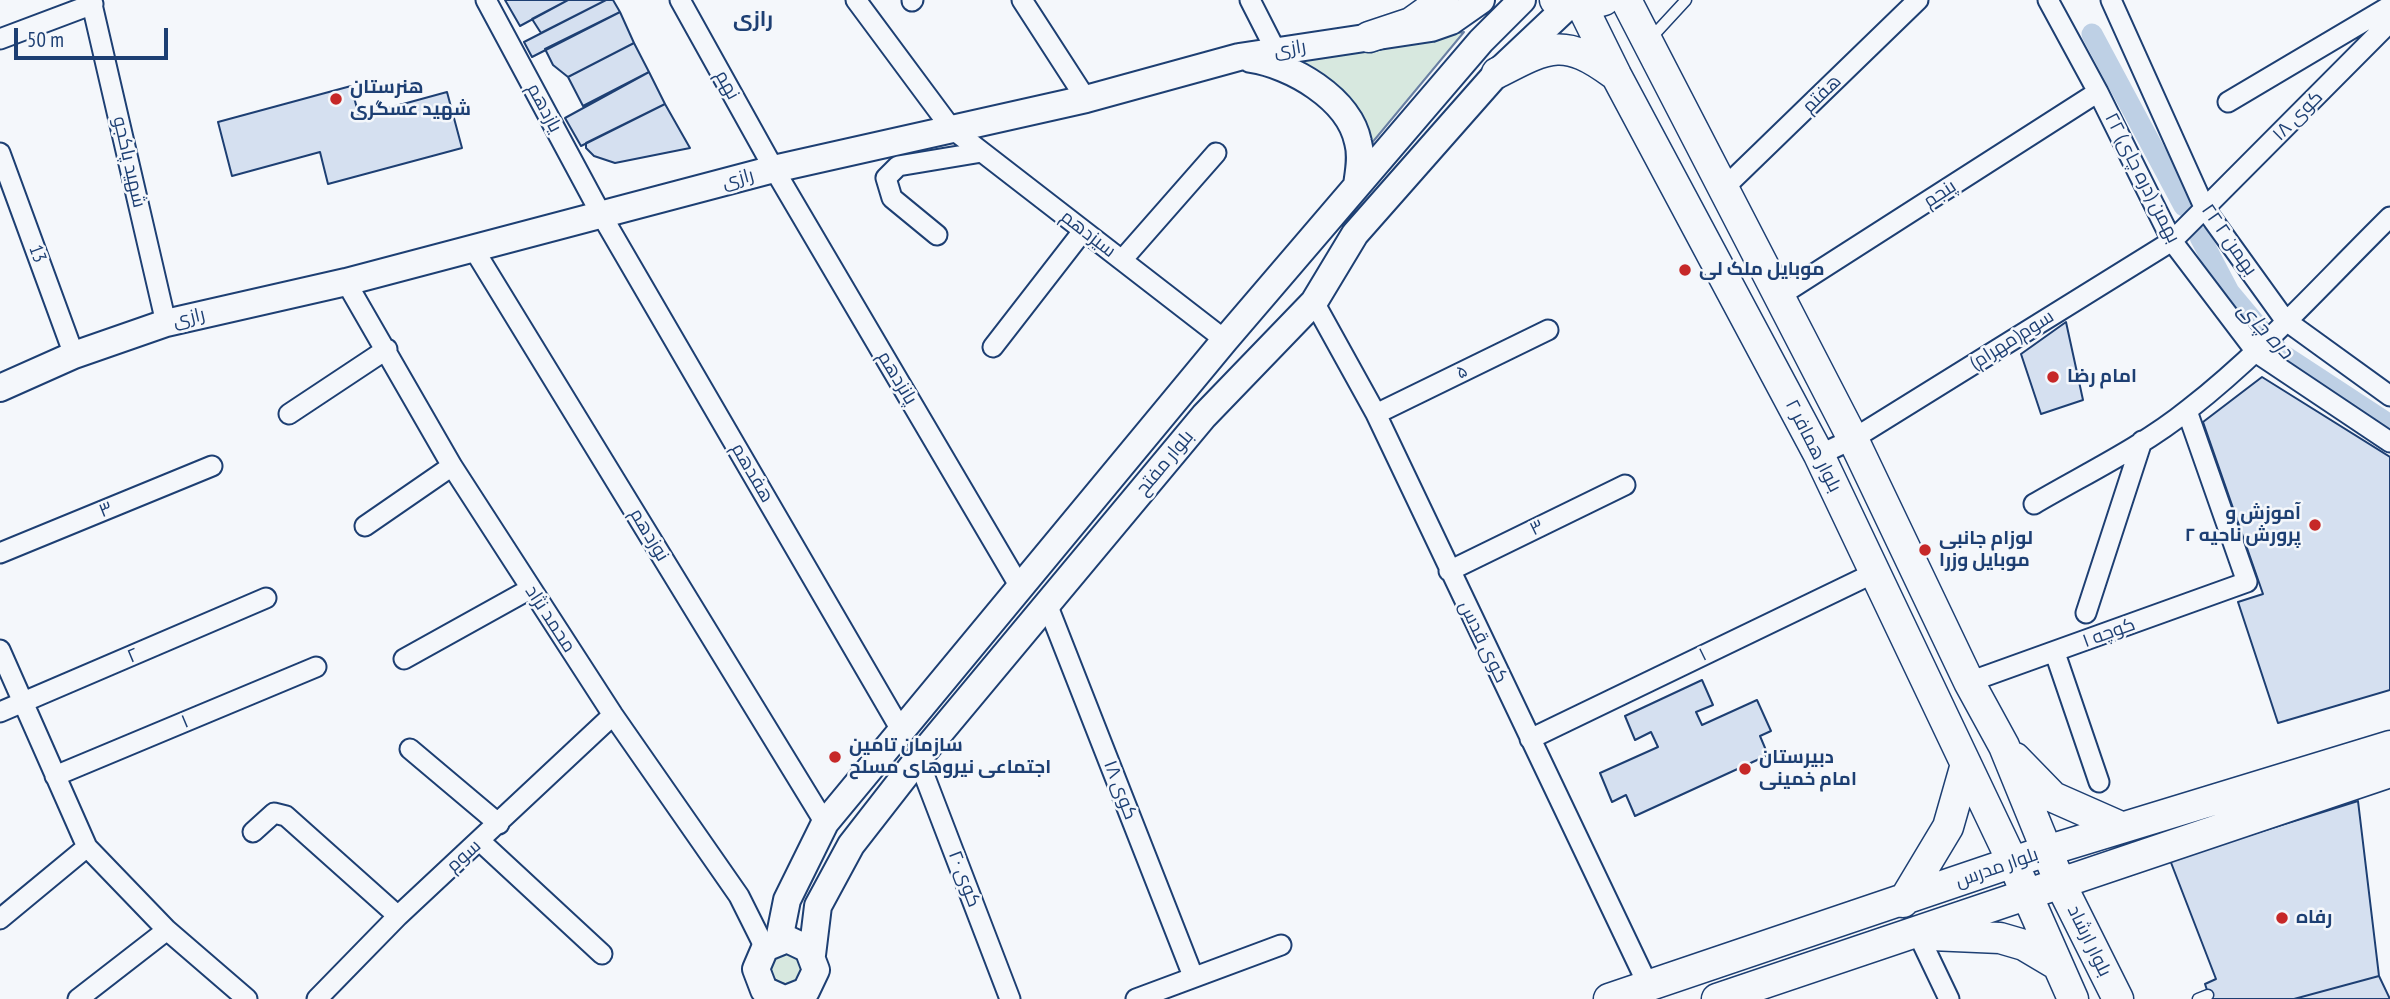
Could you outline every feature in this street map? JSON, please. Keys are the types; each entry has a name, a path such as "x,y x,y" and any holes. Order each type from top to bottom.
{"main road":[{"path":"1369,37 1411,23 1443,0"},
{"name":"بلوار همافر ۲","path":"1626,0 1782,295 1969,682 2004,746 2060,883"},
{"name":"بلوار همافر ۲","path":"1578,3 1819,455 2027,895"},
{"path":"1503,67 1533,55 1568,49 1590,56 1616,75"},
{"path":"2004,746 2053,797 2121,827"},
{"name":"بلوار مدرس","path":"1609,999 1650,990 2046,851 2390,746"},
{"path":"1903,902 1948,827 1966,764"},
{"name":"بلوار مدرس","path":"1717,999 1749,994 1917,932 2390,772"},
{"name":"بلوار ارشاد","path":"2060,883 2118,999"},
{"name":"بلوار ارشاد","path":"2027,895 2073,999"},
{"path":"1917,932 1940,937 2000,938 2024,945 2056,964"}],"street":[{"name":"یازدهم","path":"485,0 602,216"},
{"name":"نهم","path":"680,0 774,169"},
{"name":"سیزدهم","path":"856,0 951,128 1225,340"},
{"path":"1022,0 1086,99"},
{"path":"1250,0 1276,51"},
{"name":"رازی","path":"0,388 74,355 166,323 346,282 774,169 1086,99 1239,57 1431,28 1451,22 1482,0"},
{"name":"بلوار مفتح","path":"772,944 788,900 825,823 1225,340 1481,40 1522,0"},
{"name":"هفتم","path":"1725,187 1918,0"},
{"name":"۲۲ بهمن (دره چای)","path":"2048,0 2098,92 2172,241 2257,352 2390,442"},
{"name":"۲۲ بهمن ۲","path":"2111,0 2205,209 2285,320 2390,396"},
{"path":"0,39 92,2"},
{"name":"شهید پاکجو","path":"92,2 166,323"},
{"name":"بلوار مفتح","path":"812,955 818,906 851,845 918,759 1204,416 1314,302 1355,234 1503,67 1578,3"},
{"path":"2228,102 2390,6"},
{"name":"کوی ۱۸","path":"2172,241 2390,22"},
{"path":"1481,40 1503,42 1509,49 1503,67"},
{"path":"1239,57 1289,68 1313,83 1332,101 1348,120 1358,140 1357,185"},
{"name":"پنجم","path":"1782,295 2098,92"},
{"path":"937,235 892,198 886,178 898,166 982,152"},
{"name":"13","path":"0,153 74,355"},
{"path":"1122,260 1216,153"},
{"name":"پانزدهم","path":"774,169 1020,587"},
{"name":"هفدهم","path":"602,216 901,730"},
{"path":"2034,504 2187,411 2257,352 2285,320 2390,217"},
{"path":"993,347 1083,231"},
{"name":"سوم(مهرام)","path":"1819,455 1853,439 2172,241"},
{"name":"نوزدهم","path":"473,248 825,823"},
{"name":"محمد نژاد","path":"346,282 452,466 530,589 613,715 772,944"},
{"name":"کوی قدس","path":"1314,302 1376,414 1650,990"},
{"name":"۵","path":"1376,414 1548,330"},
{"path":"289,414 387,349"},
{"name":"کوچه ۱","path":"1969,682 2247,582 2187,411"},
{"path":"2086,613 2142,440"},
{"name":"۳","path":"0,554 212,466"},
{"path":"365,526 452,466"},
{"name":"۳","path":"1449,571 1625,485"},
{"path":"1073,524 1097,544"},
{"name":"۱","path":"1530,738 1876,572"},
{"path":"404,659 530,589"},
{"name":"۲","path":"0,712 266,598"},
{"name":"کوی ۱۸","path":"1047,604 1193,976"},
{"path":"0,650 87,847 167,930 247,999"},
{"path":"2055,653 2099,782"},
{"name":"۱","path":"55,776 316,667"},
{"name":"سوم","path":"317,999 398,916 481,842 613,715"},
{"path":"411,749 499,824"},
{"name":"کوی ۲۰","path":"918,759 1010,999"},
{"path":"253,832 274,813 286,816 398,916"},
{"path":"481,842 602,954"},
{"path":"0,919 87,847"},
{"path":"78,999 167,930"},
{"path":"1917,932 1949,999"},
{"path":"794,941 812,955 816,970 811,985 800,995 773,997 756,969 772,944 794,941"},
{"path":"1136,999 1281,945"}],"lane":[{"path":"1647,42 1686,0"},
{"path":"2198,999 2208,995"}],"shaded area":[{"path":"1464,32 1371,144 1285,55"},
{"path":"786,954 797,958 801,969 797,980 786,984 775,980 771,969 775,958"}],"building":[{"path":"505,0 568,0 520,26"},
{"path":"568,0 606,0 541,33 532,19"},
{"path":"606,0 613,0 620,12 532,57 524,42"},
{"path":"620,12 634,43 568,77 553,65 545,49"},
{"path":"634,43 649,72 583,106 568,77"},
{"path":"649,72 665,104 581,146 565,118"},
{"path":"351,86 359,116 447,92 462,148 328,184 320,152 232,176 218,122"},
{"path":"665,104 690,148 615,163 594,156 586,148 586,143"},
{"name":"امام رضا","path":"2066,322 2083,400 2041,414 2021,354"},
{"name":"آموزش و پرورش ناحیه ۲","path":"2262,377 2390,457 2390,690 2278,723 2238,602 2263,594 2203,422"},
{"path":"1702,680 1713,705 1696,712 1702,725 1757,700 1771,731 1760,736 1768,755 1635,816 1626,795 1612,802 1600,773 1658,747 1651,732 1635,740 1625,716"},
{"name":"رفاه","path":"2358,801 2379,976 2294,999 2210,999 2205,984 2216,979 2170,860"},
{"path":"2379,976 2390,999 2294,999"}],"waterway":[{"name":"دره چای","path":"2092,34 2184,206"},
{"name":"دره چای","path":"2200,237 2229,292 2280,353 2390,425"}],"place":[{"name":"هنرستان شهید عسگری","path":"336,99"},
{"name":"موبایل ملک لی","path":"1685,270"},
{"name":"امام رضا","path":"2053,377"},
{"name":"آموزش و پرورش ناحیه ۲","path":"2315,525"},
{"name":"لوزام جانبی موبایل وزرا","path":"1925,550"},
{"name":"سازمان تامین اجتماعی نیروهای مسلح","path":"835,757"},
{"name":"دبیرستان امام خمینی","path":"1745,769"},
{"name":"رفاه","path":"2282,918"}],"district":[{"name":"رازی","path":"753,20"}]}
